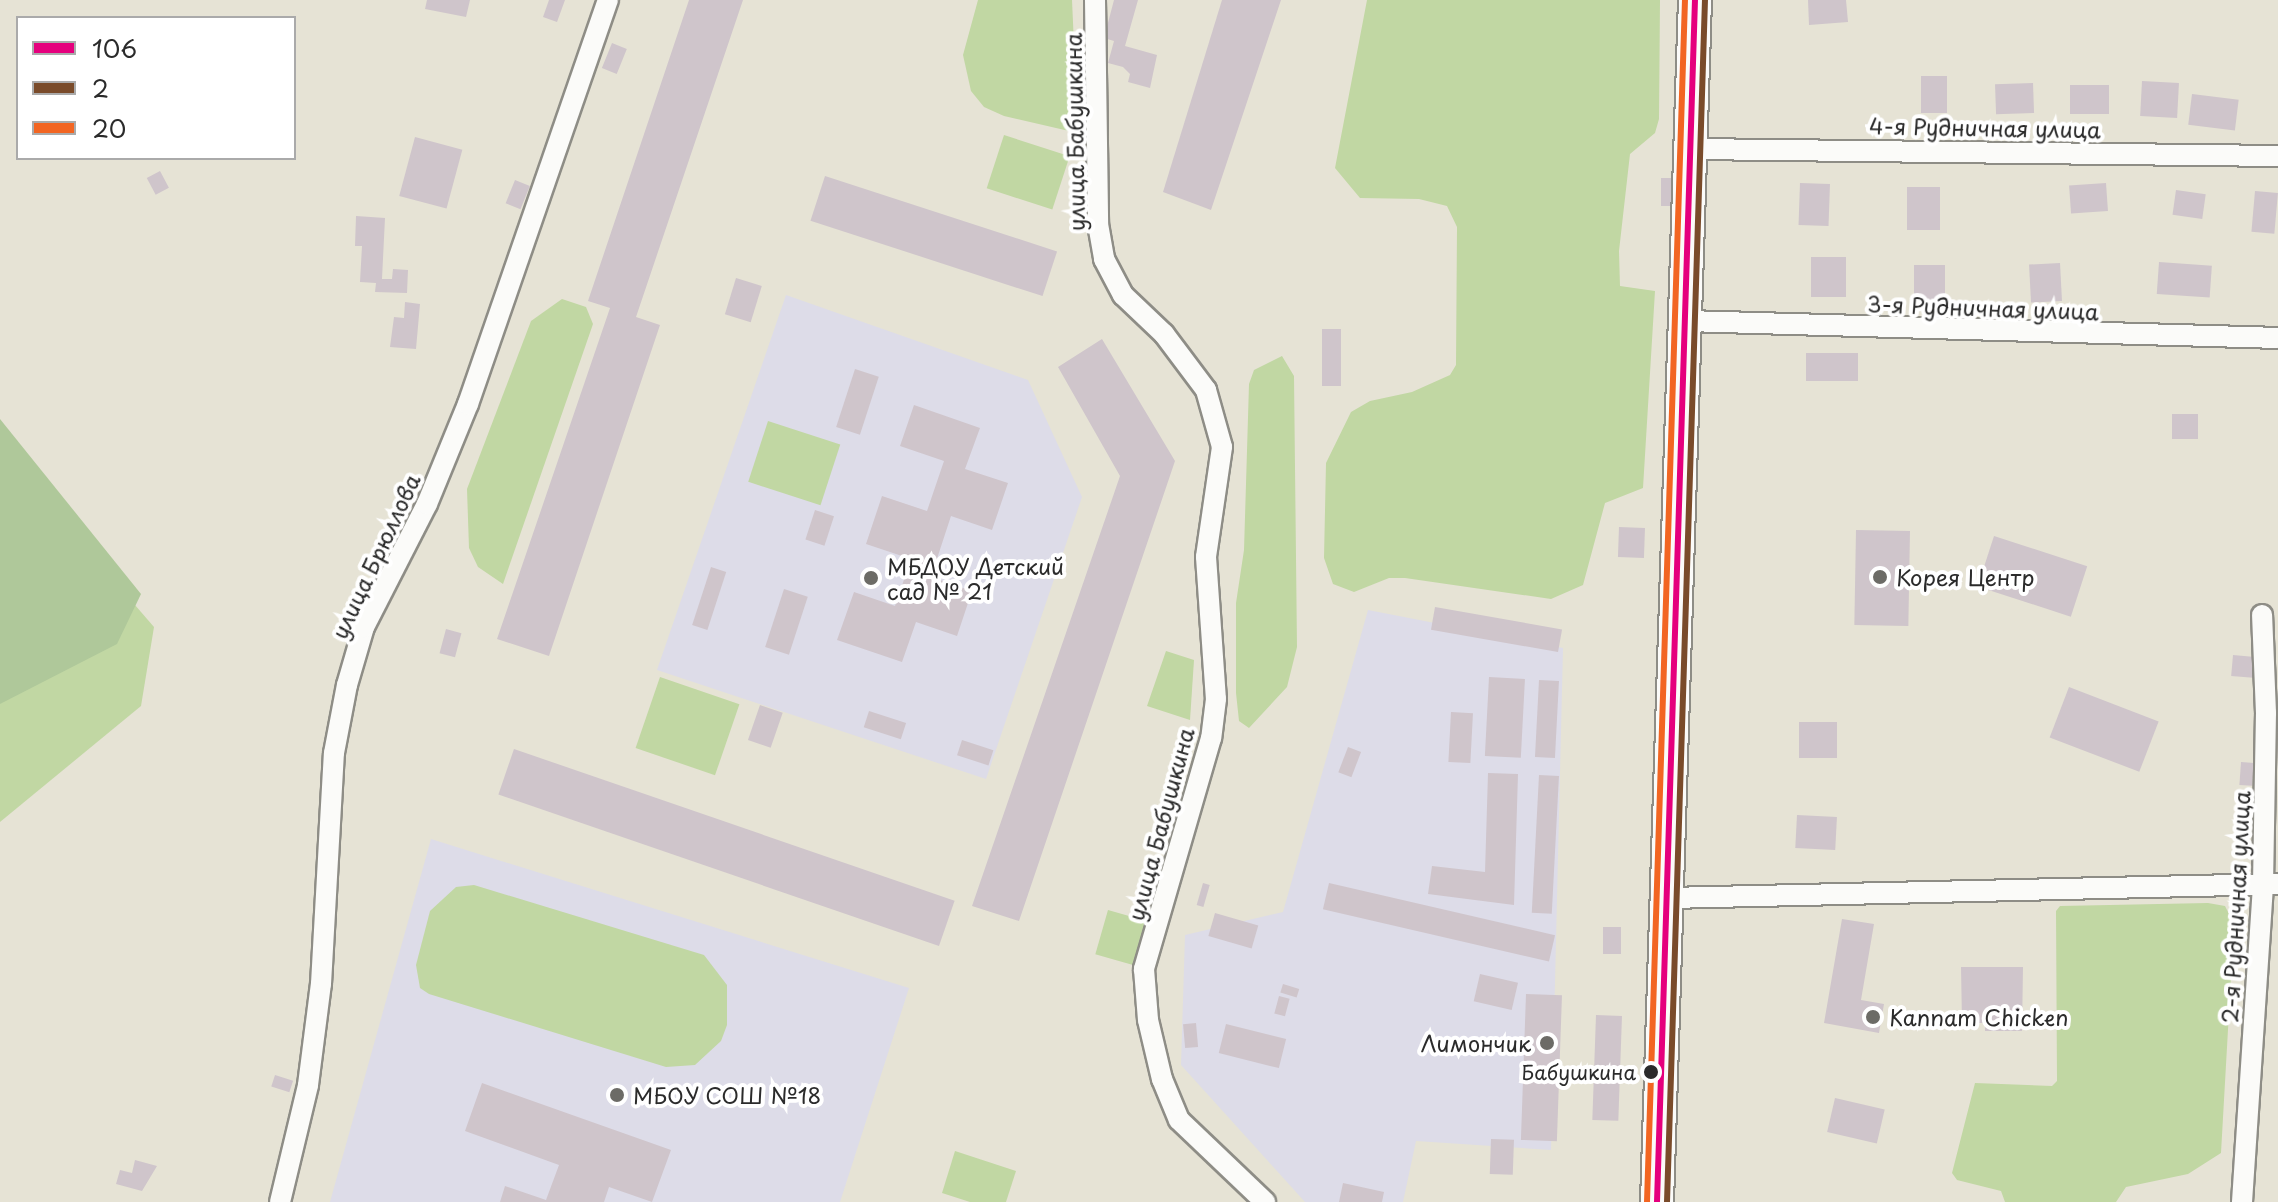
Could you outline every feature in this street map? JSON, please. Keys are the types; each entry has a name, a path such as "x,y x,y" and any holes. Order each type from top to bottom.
{"main road":[{"path":"1657,1202 1695,0"}],"street":[{"name":"улица Брюллова","path":"280,1202 308,1085 321,984 334,753 347,685 364,627 427,504 468,404 608,0"},
{"name":"улица Бабушкина","path":"1095,0 1098,224 1104,259 1123,295 1164,334 1206,390 1222,447 1206,557 1216,699 1211,738 1144,969 1148,1020 1162,1079 1179,1120 1265,1202"},
{"name":"4-я Рудничная улица","path":"1691,149 2278,156"},
{"name":"3-я Рудничная улица","path":"1686,321 2278,338"},
{"name":"2-я Рудничная улица","path":"2242,1202 2270,884 2262,615"},
{"path":"1668,898 2270,884"}],"shaded area":[{"name":"МБДОУ Детский сад № 21","path":"786,295 1028,380 1082,497 986,779 657,670"},
{"path":"1368,610 1563,648 1551,1150 1416,1141 1403,1202 1305,1202 1181,1065 1185,935 1283,912"},
{"name":"МБОУ СОШ №18","path":"431,839 909,988 840,1202 330,1202"}],"green space":[{"path":"978,0 1072,0 1077,112 1069,131 1004,116 984,107 971,91 963,55"},
{"path":"1367,0 1660,0 1659,119 1655,133 1630,154 1619,251 1620,286 1655,291 1643,488 1605,503 1583,585 1551,599 1405,578 1389,578 1354,592 1333,584 1324,558 1326,463 1351,412 1370,401 1412,392 1450,375 1456,365 1457,227 1447,206 1419,199 1360,198 1335,168"},
{"path":"1004,135 1070,156 1052,210 987,188"},
{"path":"562,299 586,307 593,324 503,584 478,567 469,548 467,489 531,321"},
{"path":"1282,356 1294,376 1297,647 1287,687 1249,728 1239,721 1236,693 1236,603 1244,550 1249,384 1254,370"},
{"path":"0,419 141,594 117,644 0,704"},
{"path":"768,421 840,444 821,505 748,482"},
{"path":"0,449 154,627 141,706 0,822"},
{"path":"1166,651 1194,660 1190,720 1147,706"},
{"path":"660,677 739,704 715,775 636,748"},
{"path":"474,885 704,955 727,985 727,1025 721,1041 695,1065 666,1067 429,994 420,988 416,965 430,911 456,887"},
{"path":"2208,903 2225,906 2234,924 2221,1153 2188,1174 2126,1187 2116,1202 2005,1202 2001,1191 1957,1180 1952,1173 1975,1083 2052,1086 2057,1081 2056,911 2060,906"},
{"path":"1108,910 1147,921 1135,966 1095,954"},
{"path":"955,1151 1016,1171 1006,1202 970,1202 942,1193"}],"building":[{"path":"427,0 470,0 466,17 425,9"},
{"path":"549,0 565,0 557,22 543,17"},
{"path":"689,0 743,0 636,317 660,325 549,656 497,639 610,308 588,301"},
{"path":"1114,0 1138,0 1125,46 1157,55 1150,88 1128,82 1130,74 1123,67 1108,63 1114,41 1104,38"},
{"path":"1222,0 1281,0 1211,210 1163,192"},
{"path":"1808,0 1846,0 1848,22 1809,25"},
{"path":"612,43 627,49 617,74 602,68"},
{"path":"1921,76 1947,76 1947,113 1921,113"},
{"path":"2142,81 2179,83 2177,118 2140,116"},
{"path":"2033,83 2034,113 1996,114 1995,84"},
{"path":"2070,85 2109,85 2109,114 2070,114"},
{"path":"2192,94 2239,100 2235,130 2188,125"},
{"path":"415,137 462,150 447,209 399,196"},
{"path":"160,171 169,188 156,195 147,178"},
{"path":"825,176 1057,251 1043,296 810,221"},
{"path":"1661,178 1675,178 1675,206 1661,206"},
{"path":"515,180 530,186 520,209 506,203"},
{"path":"1800,183 1830,184 1829,226 1799,225"},
{"path":"2106,183 2108,211 2071,214 2069,186"},
{"path":"1907,187 1940,187 1940,230 1907,230"},
{"path":"2176,190 2206,194 2202,219 2173,215"},
{"path":"2255,191 2278,193 2274,234 2251,232"},
{"path":"356,216 385,218 382,279 392,279 393,269 408,270 407,293 375,292 376,283 360,282 362,246 355,246"},
{"path":"1811,257 1846,257 1846,297 1811,297"},
{"path":"2159,262 2212,266 2210,298 2157,294"},
{"path":"2060,263 2062,301 2031,303 2029,265"},
{"path":"1914,265 1945,265 1945,303 1914,303"},
{"path":"736,278 762,286 751,322 725,314"},
{"path":"405,302 420,304 416,349 390,347 394,317 404,318"},
{"path":"1322,329 1341,329 1341,386 1322,386"},
{"path":"1102,339 1175,461 1019,921 972,906 1120,476 1058,367"},
{"path":"1806,353 1858,353 1858,381 1806,381"},
{"path":"855,369 879,377 860,435 836,427"},
{"path":"914,405 980,428 965,469 1008,483 992,530 951,516 931,577 972,591 957,636 916,622 902,662 837,640 854,592 895,606 911,559 866,544 882,496 927,511 944,461 900,446"},
{"path":"2172,414 2198,414 2198,439 2172,439"},
{"path":"815,510 834,516 824,546 805,539"},
{"path":"1619,527 1645,528 1644,558 1618,557"},
{"path":"1856,530 1910,531 1908,626 1854,625"},
{"path":"1994,536 2087,566 2071,617 1978,586"},
{"path":"711,567 726,572 707,630 692,625"},
{"path":"784,589 808,597 789,655 765,647"},
{"path":"1435,607 1562,629 1558,652 1431,630"},
{"path":"446,629 461,633 455,657 440,653"},
{"path":"2233,655 2255,657 2253,678 2231,676"},
{"path":"1489,677 1525,679 1521,758 1485,756"},
{"path":"1539,680 1559,681 1555,758 1535,757"},
{"path":"2069,687 2159,721 2139,772 2050,737"},
{"path":"760,705 783,713 771,748 748,740"},
{"path":"869,711 906,723 901,739 864,727"},
{"path":"1451,712 1473,713 1470,763 1448,762"},
{"path":"1799,722 1837,722 1837,758 1799,758"},
{"path":"962,740 993,750 988,765 957,755"},
{"path":"1348,747 1361,752 1351,777 1338,772"},
{"path":"514,749 955,901 939,946 498,794"},
{"path":"2241,762 2254,763 2252,786 2239,785"},
{"path":"1488,773 1518,774 1514,905 1428,894 1432,866 1485,872"},
{"path":"1539,775 1559,776 1552,914 1532,913"},
{"path":"1797,815 1837,817 1835,850 1795,848"},
{"path":"1203,883 1210,885 1203,907 1197,905"},
{"path":"1329,883 1555,935 1549,961 1323,909"},
{"path":"1215,913 1258,925 1252,948 1208,936"},
{"path":"1842,919 1874,924 1861,1000 1884,1004 1879,1033 1824,1023"},
{"path":"1603,927 1621,927 1621,954 1603,954"},
{"path":"1961,967 2023,967 2022,1031 1985,1031 1985,1023 1962,1023"},
{"path":"1480,974 1518,983 1512,1010 1474,1001"},
{"path":"1283,984 1299,989 1297,998 1280,993"},
{"path":"1526,994 1562,995 1557,1141 1521,1140"},
{"path":"1279,996 1290,999 1285,1016 1274,1013"},
{"path":"1596,1015 1622,1016 1618,1121 1592,1120"},
{"path":"1196,1023 1198,1047 1185,1048 1183,1024"},
{"path":"1226,1024 1286,1039 1279,1068 1219,1053"},
{"path":"275,1075 293,1081 289,1092 271,1086"},
{"path":"482,1083 671,1150 652,1202 609,1187 604,1202 500,1202 505,1186 546,1200 559,1165 465,1131"},
{"path":"1835,1098 1885,1109 1877,1144 1827,1132"},
{"path":"1491,1139 1514,1140 1513,1175 1490,1174"},
{"path":"135,1160 157,1166 142,1191 116,1184 120,1170 132,1173"},
{"path":"1343,1183 1384,1192 1382,1202 1339,1202"}],"transit line":[{"name":"20","path":"1647,1202 1685,0"},
{"name":"106","path":"1657,1202 1695,0"},
{"name":"2","path":"1667,1202 1705,0"}],"place":[{"name":"Корея Центр","path":"1880,577"},
{"name":"МБДОУ Детский сад № 21","path":"871,578"},
{"name":"Kannam Chicken","path":"1873,1017"},
{"name":"Лимончик","path":"1547,1043"},
{"name":"Бабушкина","path":"1651,1072"},
{"name":"МБОУ СОШ №18","path":"617,1095"}]}
